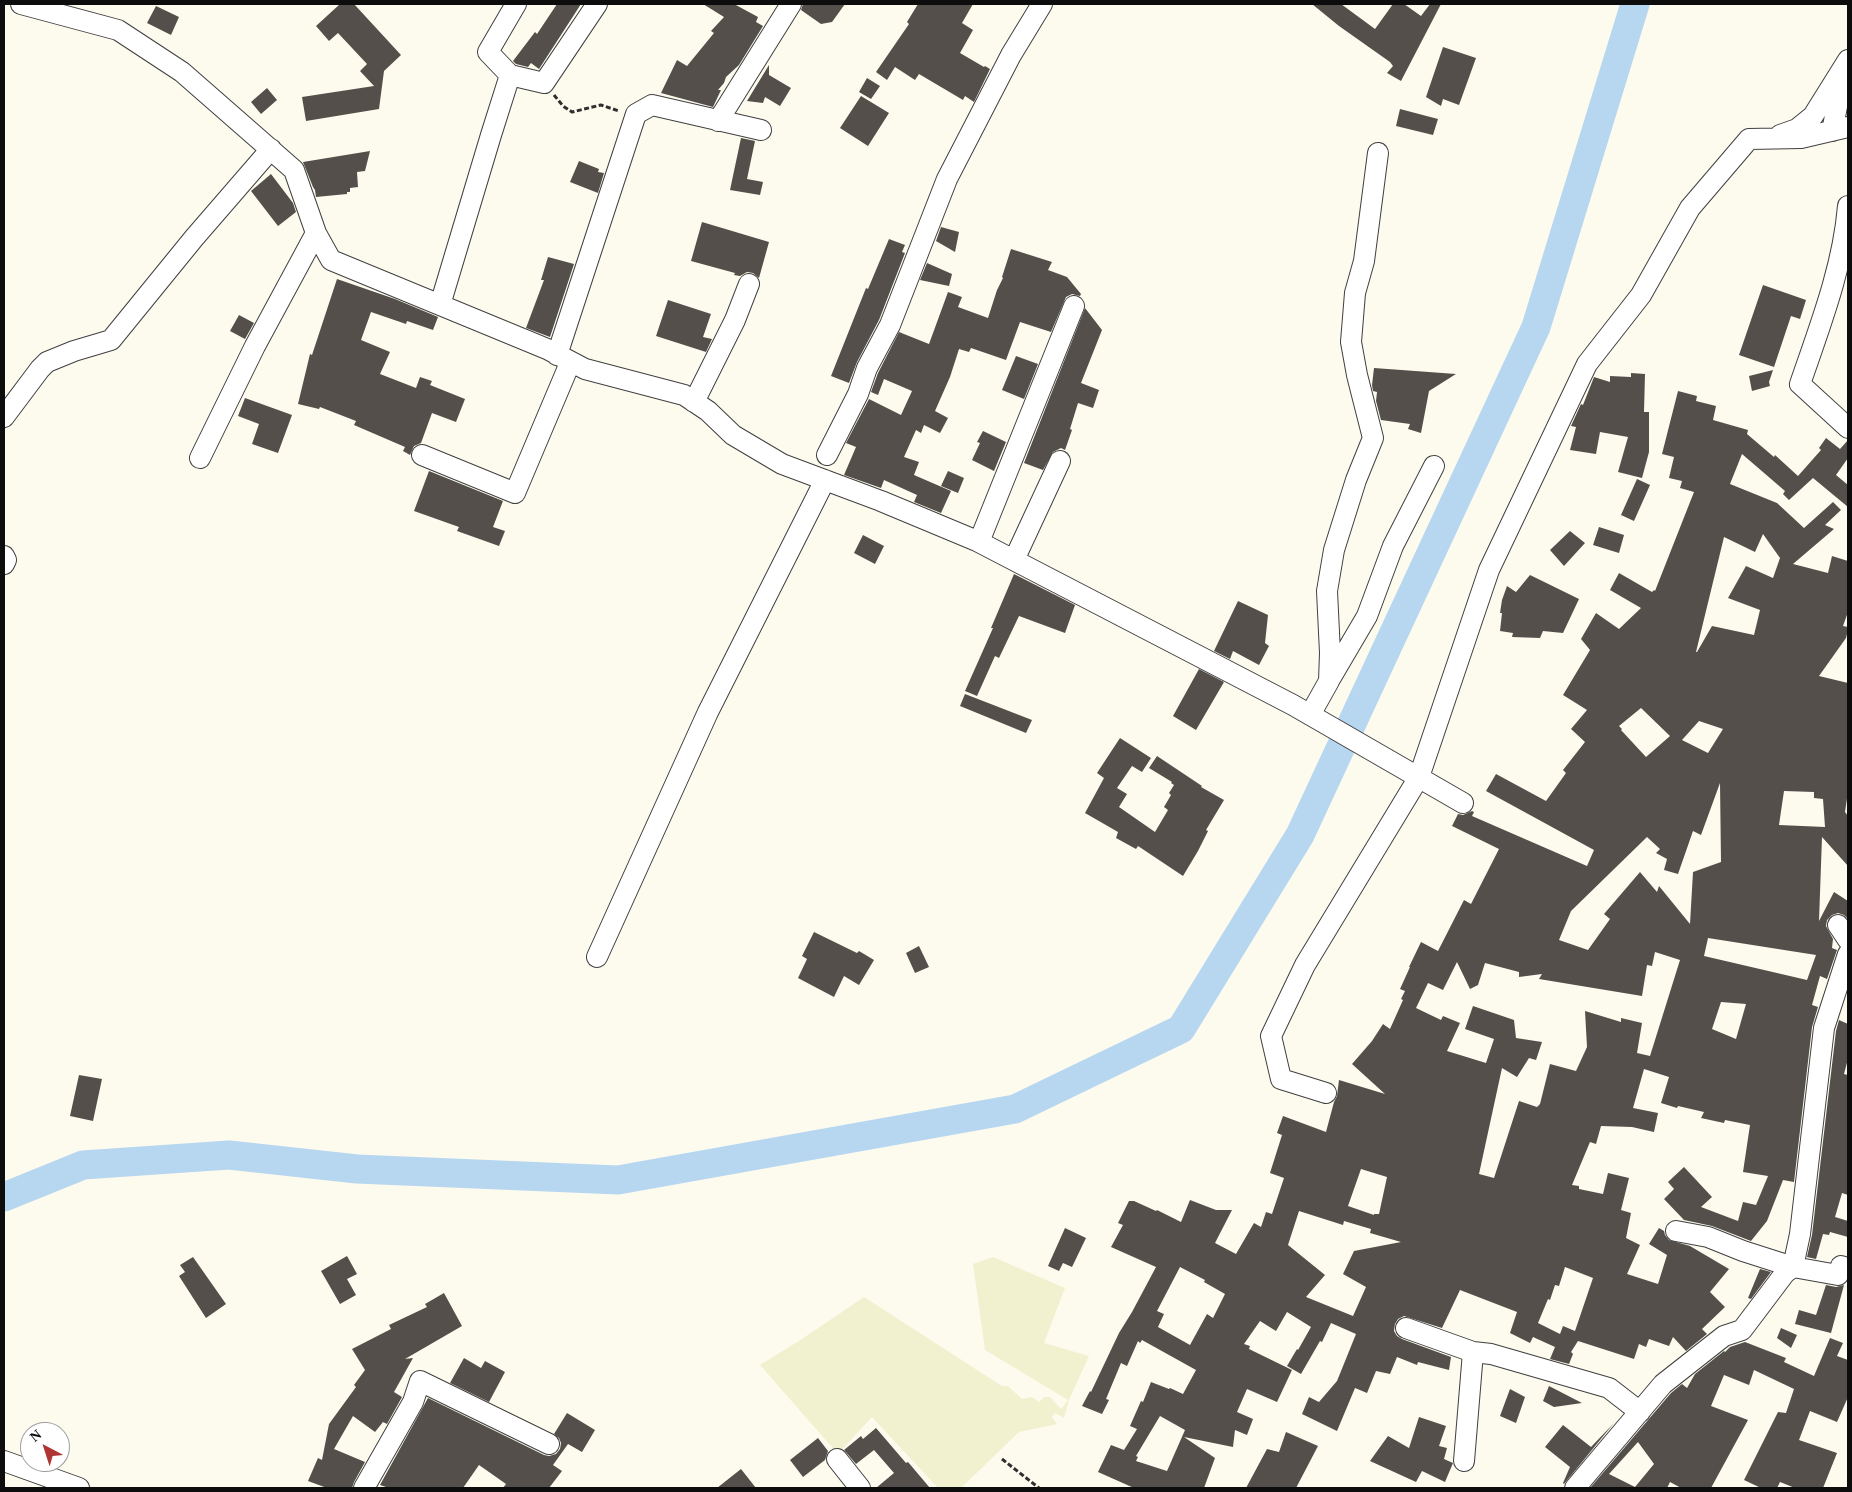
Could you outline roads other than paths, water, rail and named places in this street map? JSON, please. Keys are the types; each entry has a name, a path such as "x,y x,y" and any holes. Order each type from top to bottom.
{"street":[{"path":"21,4 118,30 182,72 294,170 316,233 330,260 547,350 585,370 684,395 708,411 733,435 782,464 979,542 1302,710 1463,803"},
{"path":"516,4 488,52 510,75 544,83 597,4"},
{"path":"718,121 791,4"},
{"path":"826,454 858,394 867,368 890,325 947,179 1011,55 1042,4"},
{"path":"1326,1093 1281,1079 1271,1036 1305,966 1419,777 1489,570 1587,364 1641,295 1690,208 1749,139 1802,138 1840,129 1847,62"},
{"path":"1772,139 1797,129 1813,116 1847,62"},
{"path":"440,305 510,75"},
{"path":"422,455 516,493 542,426 636,114 652,105 761,130"},
{"path":"4,417 40,368 47,362 110,340 194,238 271,150"},
{"path":"1329,681 1330,653 1327,591 1334,550 1356,480 1373,438 1356,375 1351,342 1355,293 1364,261 1378,153"},
{"path":"1848,206 1846,228 1826,308 1800,384 1848,428"},
{"path":"200,458 255,346 316,233"},
{"path":"694,402 735,320 749,284"},
{"path":"979,542 1074,306"},
{"path":"1014,560 1060,461"},
{"path":"1302,710 1329,681 1367,616 1393,546 1434,466"},
{"path":"597,957 708,712 825,480"},
{"path":"4,556 6,560 4,564"},
{"path":"1794,1268 1800,1234 1824,1028 1848,954"},
{"path":"1676,1231 1708,1237 1794,1268 1838,1275 1841,1266 1848,1268"},
{"path":"1575,1488 1663,1384 1724,1336 1742,1330 1785,1273 1794,1268"},
{"path":"1406,1328 1473,1352 1490,1354 1609,1388 1640,1412"},
{"path":"1464,1461 1473,1352"},
{"path":"364,1488 413,1402 420,1381 549,1444"},
{"path":"837,1460 860,1488"},
{"path":"4,1461 79,1488"}],"waterway":[{"path":"4,1197 83,1165 229,1155 357,1169 618,1180 1015,1109 1181,1029 1300,835 1536,327 1635,4"}]}
